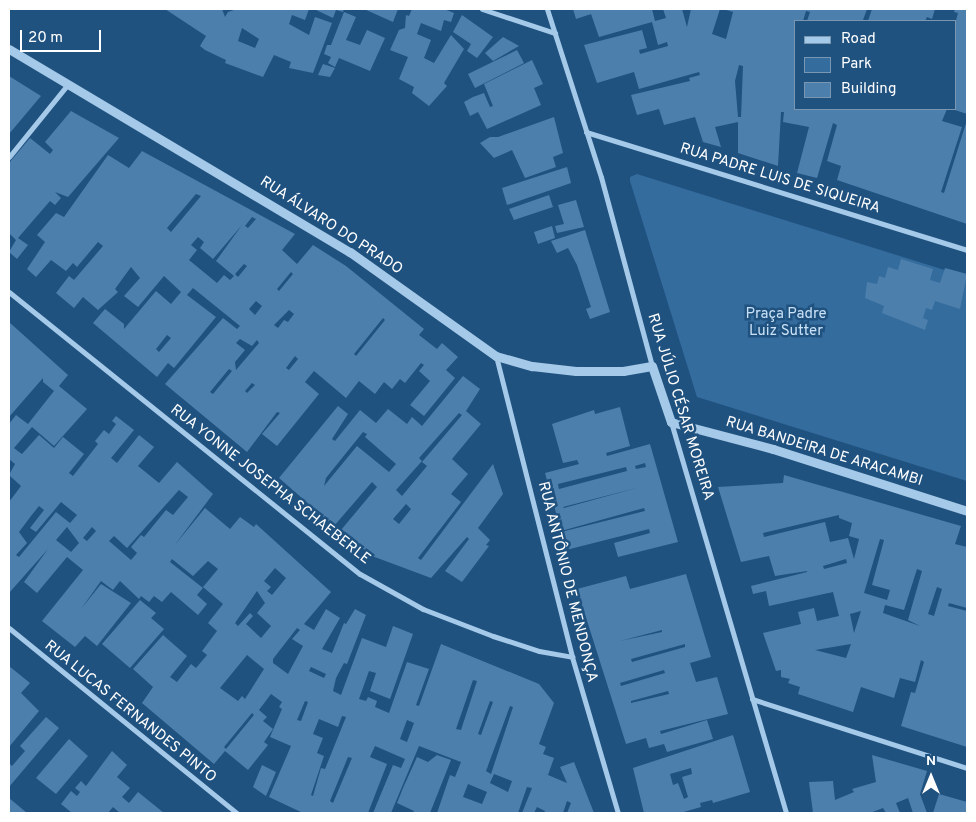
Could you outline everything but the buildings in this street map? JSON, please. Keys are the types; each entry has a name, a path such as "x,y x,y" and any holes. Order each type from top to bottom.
{"street":[{"path":"482,9 555,33"},
{"name":"RUA JÚLIO CÉSAR MOREIRA","path":"547,9 586,132 652,366 671,422 786,813"},
{"name":"RUA ÁLVARO DO PRADO","path":"9,49 70,82 350,252 496,356 532,366 576,371 623,371 652,366"},
{"path":"9,157 70,82"},
{"name":"RUA PADRE LUIS DE SIQUEIRA","path":"586,132 967,250"},
{"name":"RUA YONNE JOSEPHA SCHAEBERLE","path":"9,292 360,574 423,608 493,636 540,651 572,657"},
{"name":"RUA ANTÔNIO DE MENDONÇA","path":"496,356 572,657 618,813"},
{"name":"RUA BANDEIRA DE ARACAMBI","path":"671,422 772,449 967,511"},
{"name":"RUA LUCAS FERNANDES PINTO","path":"9,628 236,813"},
{"path":"752,699 967,768"}],"green space":[{"name":"Praça Padre Luiz Sutter","path":"637,174 967,277 967,481 697,397 630,181 630,177"}]}
